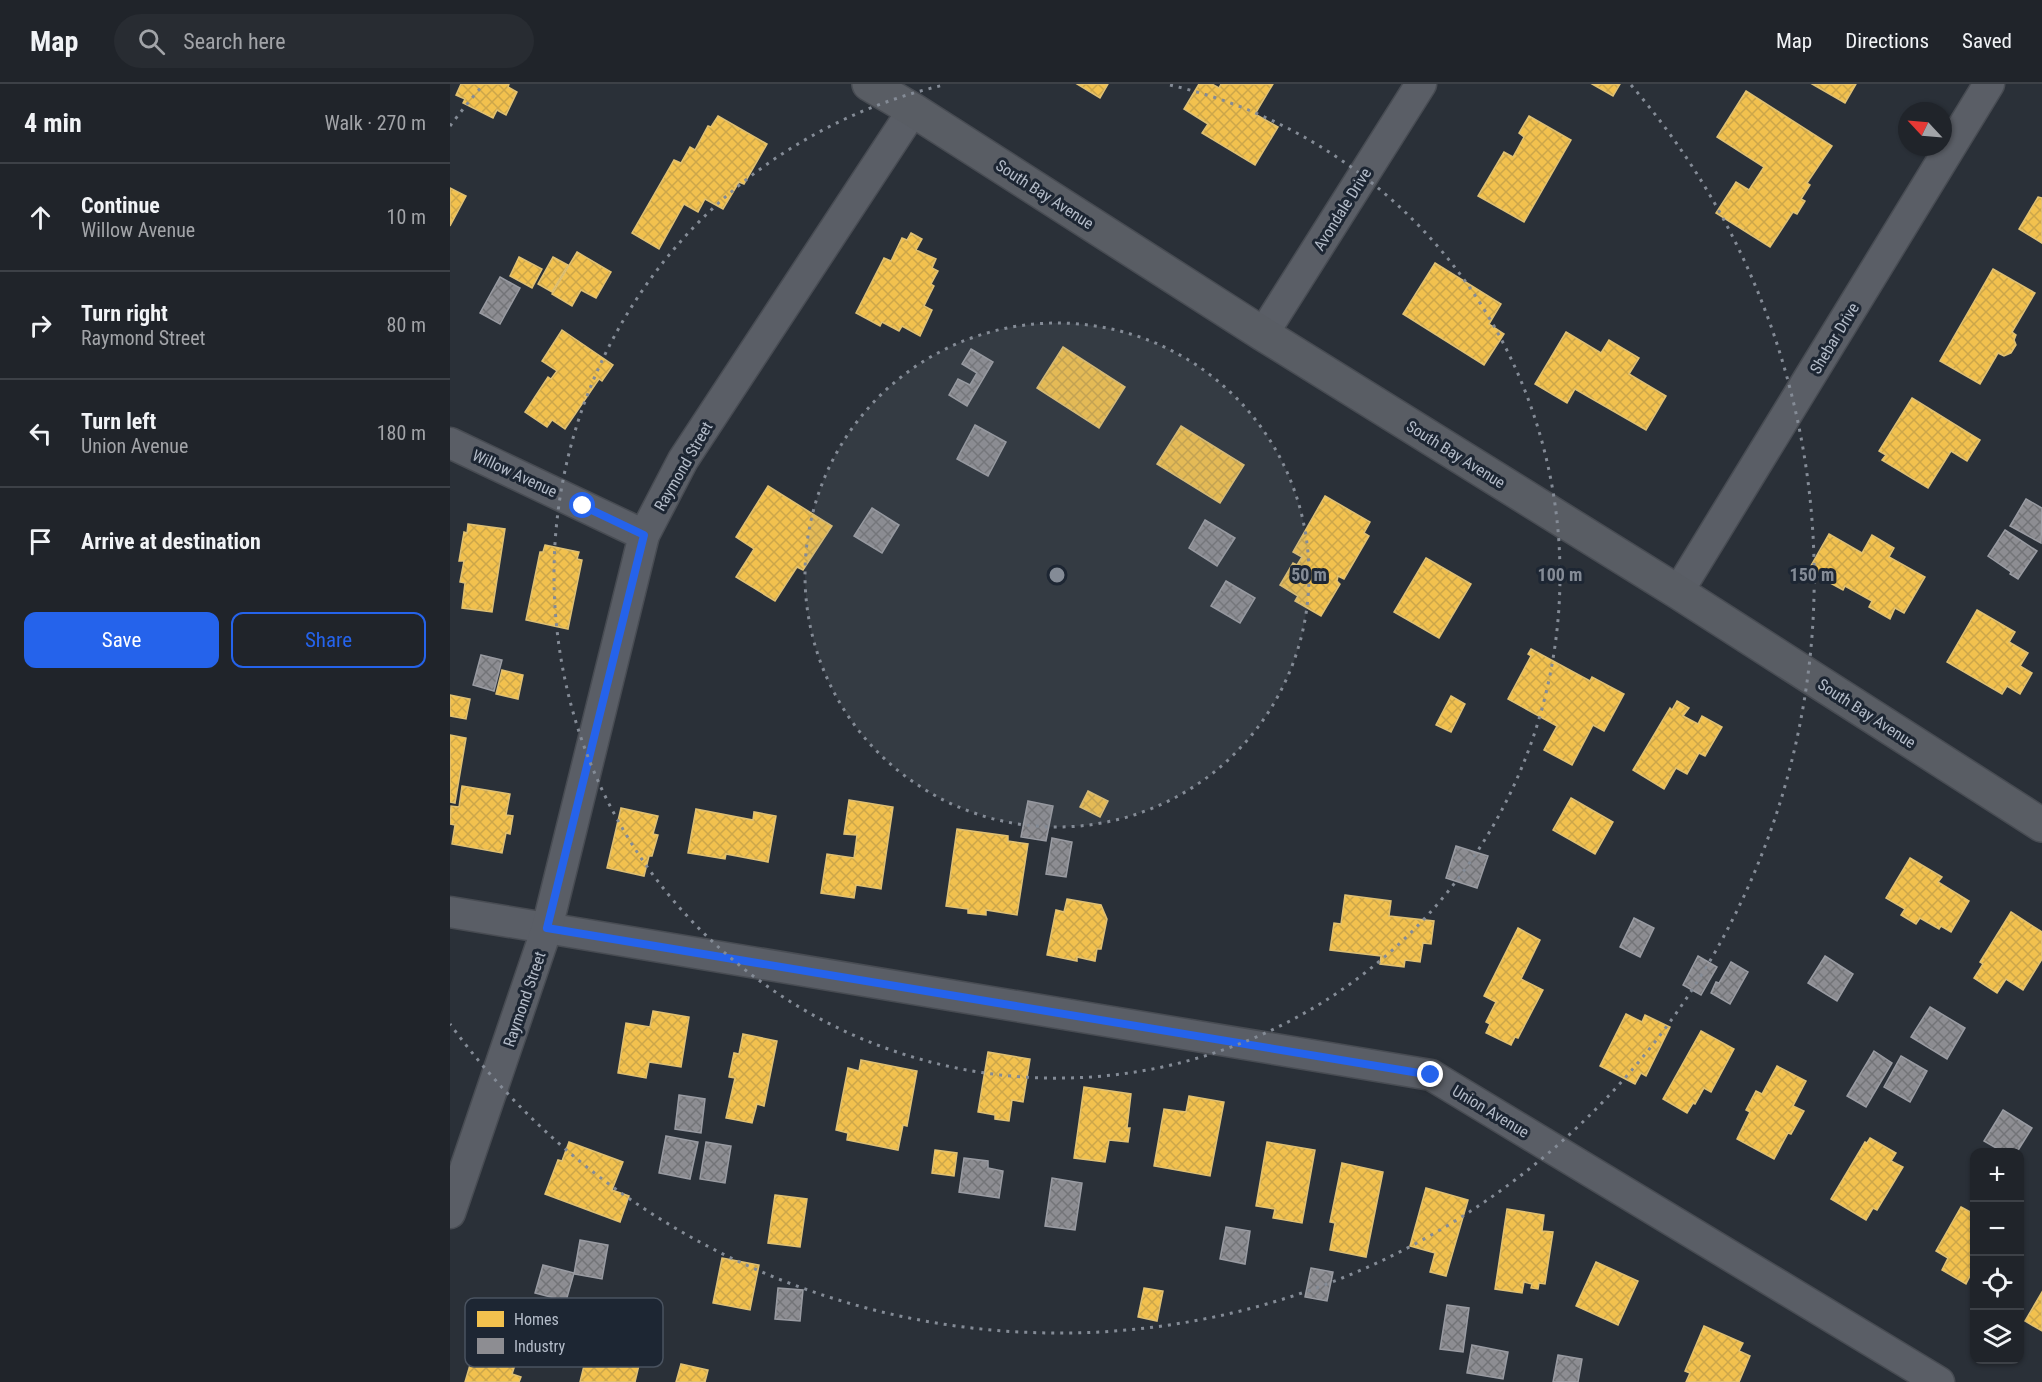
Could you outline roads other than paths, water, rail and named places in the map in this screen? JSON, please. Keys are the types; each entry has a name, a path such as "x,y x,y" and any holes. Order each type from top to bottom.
{"street":[{"name":"South Bay Avenue","path":"869,84 1263,334 1678,592 2042,825"},
{"name":"Avondale Drive","path":"1263,334 1421,84"},
{"name":"Shebar Drive","path":"1678,592 1989,84"},
{"name":"Raymond Street","path":"450,1213 547,928 644,535 683,460 913,110"},
{"name":"Willow Avenue","path":"450,443 644,535"},
{"name":"Union Avenue","path":"450,912 1431,1075 1939,1382"}]}
